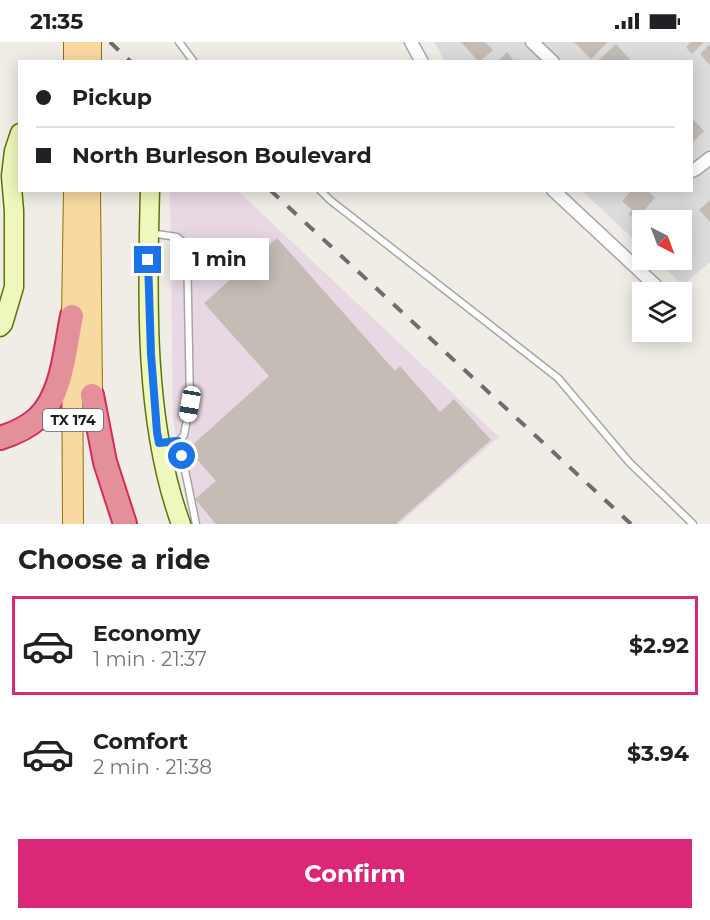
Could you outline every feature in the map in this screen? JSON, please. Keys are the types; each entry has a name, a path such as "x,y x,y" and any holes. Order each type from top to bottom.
{"highway":[{"path":"0,438 17,432 37,419 50,402 58,381 72,316"},
{"path":"92,395 105,462 125,524"}],"main road":[{"path":"74,42 74,60"},
{"path":"91,42 91,60"},
{"path":"0,327 3,324 14,287 14,211 11,176 18,139"},
{"name":"TX 174","path":"73,524 74,192"},
{"path":"90,192 92,395"},
{"path":"150,192 148,233 151,354 159,443 168,488 181,524"}],"street":[{"path":"411,42 421,60"},
{"path":"532,42 551,60"},
{"path":"693,170 710,158"},
{"path":"555,192 652,282"}],"lane":[{"path":"179,42 192,60"},
{"path":"322,192 558,378 629,462 693,524"},
{"path":"148,233 177,237 187,245 190,404 184,435 178,441 159,443"},
{"path":"178,441 196,524"}],"shaded area":[{"path":"434,42 710,42 710,262 687,282 680,282 667,270 692,270 692,210 632,210 632,238 583,192 693,192 693,60 444,60"},
{"path":"170,192 239,192 499,437 399,524 195,524 186,501 173,419"}],"building":[{"path":"461,42 485,42 493,50 481,60 477,60"},
{"path":"574,42 608,42 591,59"},
{"path":"691,42 704,42 692,54 686,47"},
{"path":"616,44 630,60 599,60"},
{"path":"710,44 710,65 700,54"},
{"path":"507,52 513,60 499,60"},
{"path":"693,119 704,131 693,142"},
{"path":"630,192 649,192 655,198 644,210 632,210 622,201"},
{"path":"710,200 710,222 699,210"},
{"path":"277,238 395,371 400,366 440,412 454,399 491,440 396,524 216,524 195,499 216,481 188,449 269,376 204,303"}],"railway":[{"path":"110,42 129,60"},
{"path":"272,192 631,524"}],"route":[{"path":"148,260 151,354 157,432 159,443 178,441 182,456"}]}
